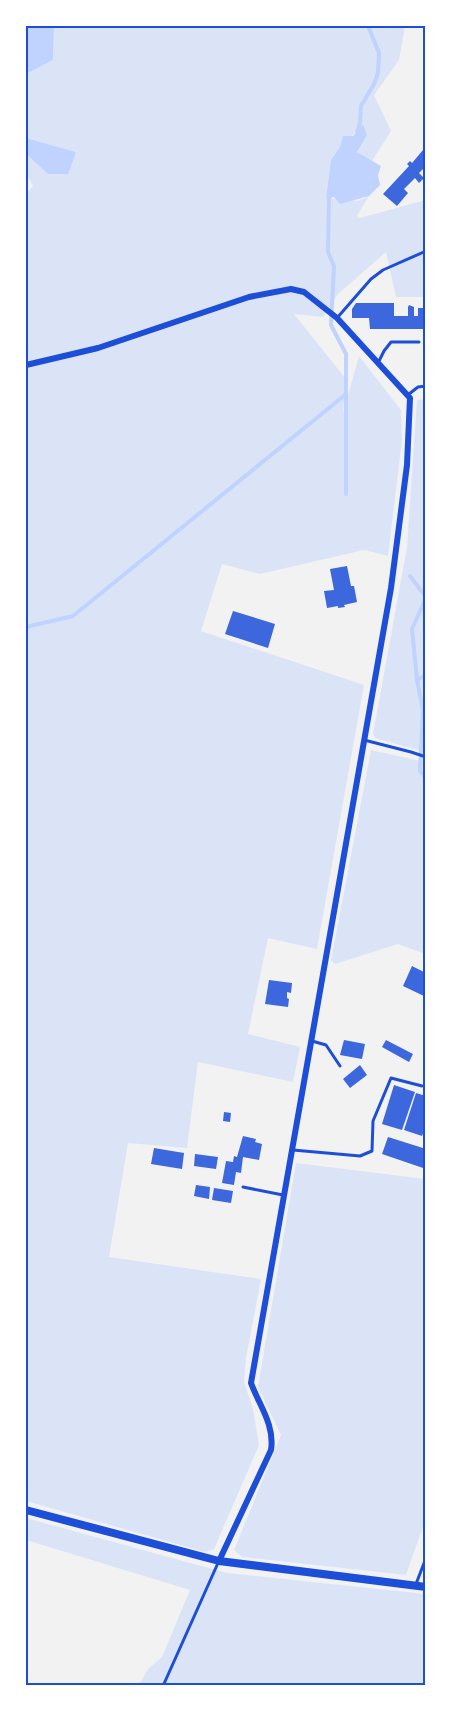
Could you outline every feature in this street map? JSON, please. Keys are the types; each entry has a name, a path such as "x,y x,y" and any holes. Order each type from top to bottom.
{"street":[{"path":"26,365 98,348 249,297 291,289 304,292 337,318 410,398 407,465 391,588 251,1383 267,1418 273,1439 271,1450 219,1561"},
{"path":"26,1510 219,1561 426,1587"}],"lane":[{"path":"337,318 371,279 383,270 426,251"},
{"path":"378,363 391,342 419,342"},
{"path":"407,395 418,387 426,386"},
{"path":"364,740 426,758"},
{"path":"312,1041 326,1045 340,1066"},
{"path":"293,1150 360,1156 372,1151 373,1121 391,1078 422,1086"},
{"path":"243,1187 285,1195"},
{"path":"415,1586 426,1558"},
{"path":"163,1686 219,1561"}],"shaded area":[{"path":"54,26 405,26 399,60 374,95 391,131 372,161 357,152 367,135 363,125 340,147 331,160 326,198 358,201 369,196 357,216 360,218 425,200 425,297 396,297 386,252 338,294 323,317 294,314 346,379 343,413 359,356 401,410 402,440 388,556 364,550 260,574 222,564 201,631 364,685 317,949 268,938 248,1034 300,1047 293,1082 198,1062 187,1148 128,1143 109,1257 261,1279 246,1358 244,1382 253,1409 259,1445 214,1549 205,1552 26,1501 26,194 33,186 26,174 26,154 48,174 76,152 26,138 26,74 53,60"},
{"path":"426,399 425,752 375,738 373,734 407,547 417,400"},
{"path":"371,750 425,762 425,954 398,944 335,964 331,960"},
{"path":"296,1163 425,1179 426,1518 406,1575 242,1557 234,1550 281,1435 258,1387"},
{"path":"26,1518 227,1573 425,1594 425,1685 139,1685 148,1669 162,1657 190,1590 26,1540"}],"water":[{"path":"26,26 54,26 53,60 26,74"},
{"path":"363,124 367,135 357,152 381,166 378,175 380,185 369,196 340,204 334,197 326,198 331,160 340,147 343,136 353,136"},
{"path":"26,138 76,152 68,174 48,174 26,154"}],"building":[{"path":"423,150 426,152 426,166 419,173 424,178 419,183 415,178 404,189 408,193 397,206 383,194 409,166 407,164 410,161 412,163"},
{"path":"356,303 394,303 394,316 408,316 409,305 414,307 414,316 418,316 418,308 426,308 426,329 370,329 369,318 352,318 352,309"},
{"path":"347,566 357,602 344,605 345,607 327,608 324,591 334,590 330,569"},
{"path":"233,611 275,624 268,648 225,634"},
{"path":"412,966 426,973 426,997 403,986"},
{"path":"269,980 292,983 291,993 287,992 288,1007 265,1004"},
{"path":"344,1040 365,1044 362,1059 340,1055"},
{"path":"386,1040 413,1054 409,1062 382,1047"},
{"path":"360,1065 367,1075 350,1088 343,1079"},
{"path":"394,1085 415,1092 402,1130 382,1124"},
{"path":"416,1093 426,1096 426,1125 422,1136 404,1130"},
{"path":"224,1112 231,1113 230,1122 223,1121"},
{"path":"243,1136 256,1139 255,1142 262,1144 259,1160 243,1157 241,1173 236,1172 234,1185 222,1183 226,1161 233,1162 234,1156 237,1157"},
{"path":"388,1137 426,1149 426,1169 382,1154"},
{"path":"154,1148 184,1153 182,1169 151,1164"},
{"path":"195,1154 218,1157 216,1169 194,1166"},
{"path":"196,1185 210,1187 209,1199 194,1196"},
{"path":"214,1188 233,1191 231,1203 212,1200"}],"waterway":[{"path":"357,134 361,106 378,73 379,53 368,26"},
{"path":"333,193 329,198 328,252 334,266 331,325 346,354 346,494"},
{"path":"26,627 73,616 345,395"},
{"path":"410,576 426,597"},
{"path":"426,598 412,629 417,680 423,710 420,771 426,778"},
{"path":"417,680 426,675"}]}
